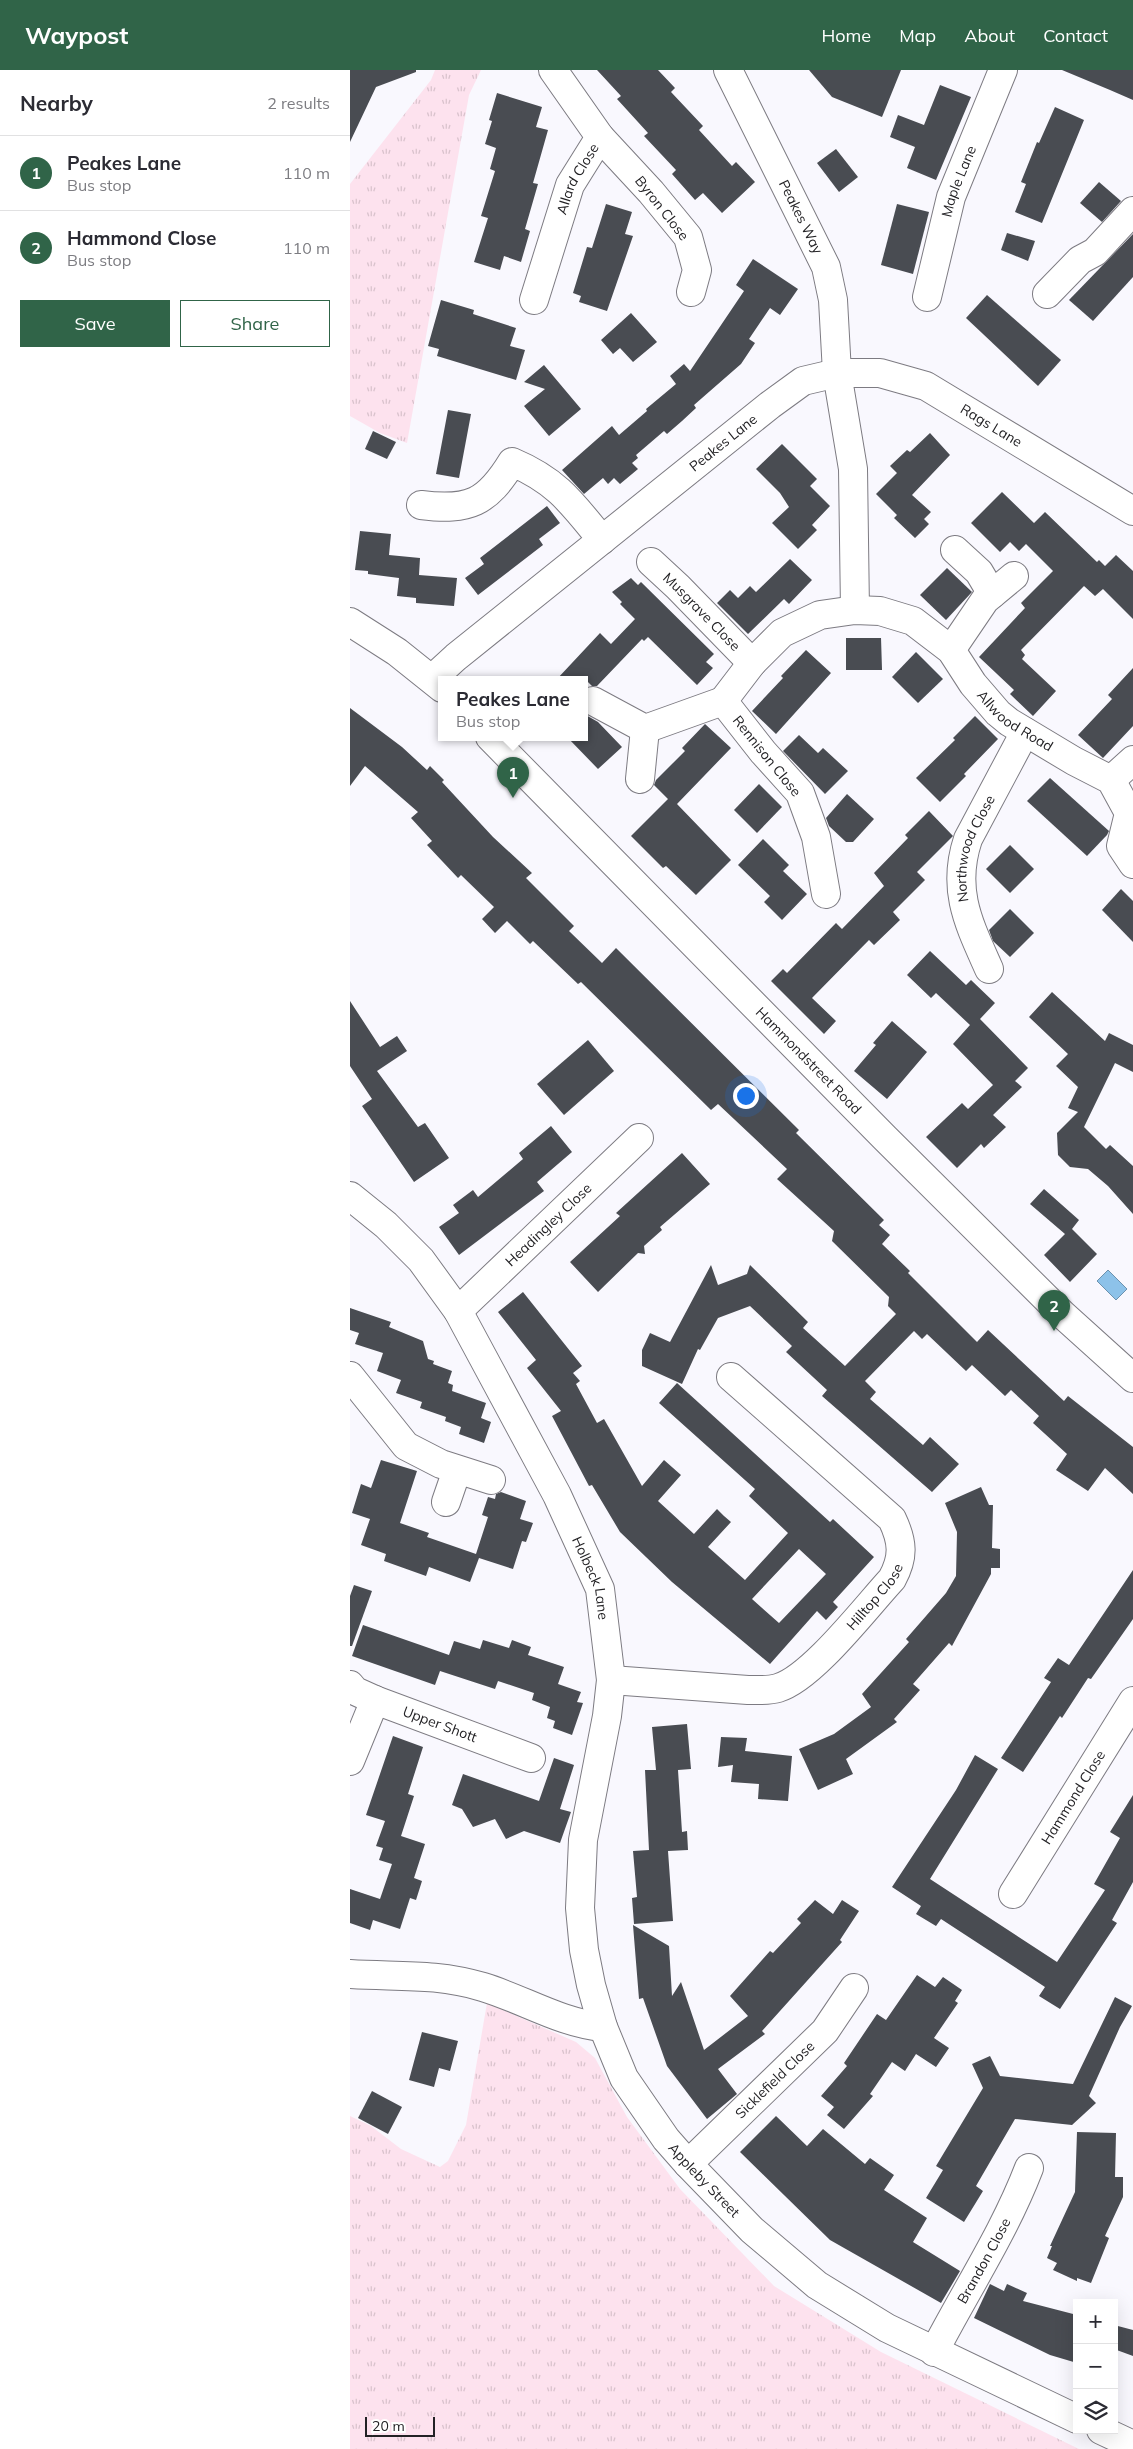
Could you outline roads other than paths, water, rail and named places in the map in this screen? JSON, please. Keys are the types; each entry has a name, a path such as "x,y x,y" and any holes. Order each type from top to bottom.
{"street":[{"name":"Allard Close","path":"534,300 570,185 600,137 553,70"},
{"name":"Peakes Way","path":"728,70 826,267 833,300 837,373"},
{"name":"Maple Lane","path":"927,297 951,197 1002,70"},
{"name":"Byron Close","path":"600,137 640,180 688,237 697,270 691,292"},
{"path":"1047,294 1080,260 1095,252 1133,211"},
{"name":"Rags Lane","path":"837,373 880,373 926,386 1133,511"},
{"name":"Peakes Lane","path":"443,676 456,657 770,405 803,381 837,373"},
{"path":"837,373 853,469 855,610"},
{"path":"421,506 443,508 475,502 488,495 512,462 536,472 551,483 571,502 602,540"},
{"path":"955,550 979,572 992,594"},
{"name":"Musgrave Close","path":"651,562 752,663"},
{"path":"951,650 986,600 1014,576"},
{"name":"Allwood Road","path":"723,701 752,663 782,633 820,615 855,610 880,610 913,621 951,650 986,700 1009,722 1111,780"},
{"path":"350,622 397,652 437,684"},
{"path":"593,701 645,729 723,701"},
{"name":"Rennison Close","path":"723,701 763,752 800,793 816,837 826,894"},
{"path":"640,779 645,729"},
{"name":"Northwood Close","path":"989,969 963,906 960,891 963,854 968,839 1025,732"},
{"name":"Hammondstreet Road","path":"494,741 892,1145 1062,1314 1133,1378"},
{"path":"1133,760 1111,780 1129,813 1121,846 1133,864"},
{"name":"Headingley Close","path":"458,1312 640,1138"},
{"name":"Holbeck Lane","path":"350,1196 386,1225 421,1260 458,1312 557,1495 600,1589 611,1680 583,1840 580,1881 584,1950 603,2027"},
{"path":"350,1376 406,1446 457,1470 491,1480"},
{"name":"Hilltop Close","path":"611,1680 748,1690 780,1688 804,1672 824,1654 892,1579 899,1566 902,1547 892,1519 731,1377"},
{"path":"446,1502 457,1470"},
{"name":"Upper Shott","path":"350,1685 355,1691 375,1700 531,1758"},
{"path":"350,1761 375,1700"},
{"name":"Hammond Close","path":"1013,1894 1133,1702"},
{"path":"350,1974 446,1978 484,1988 588,2026 603,2027"},
{"name":"Sicklefield Close","path":"688,2164 825,2032 854,1988"},
{"name":"Appleby Street","path":"603,2027 624,2078 666,2139 752,2230 817,2285 887,2328 1073,2417"},
{"name":"Brandon Close","path":"934,2352 955,2311 999,2236 1029,2168"},
{"path":"1110,2434 1133,2445"}],"water":[{"path":"1108,1270 1127,1289 1116,1300 1097,1281"}],"place":[{"name":"Peakes Lane","path":"513,798"},
{"name":"Hammond Close","path":"1054,1331"}]}
